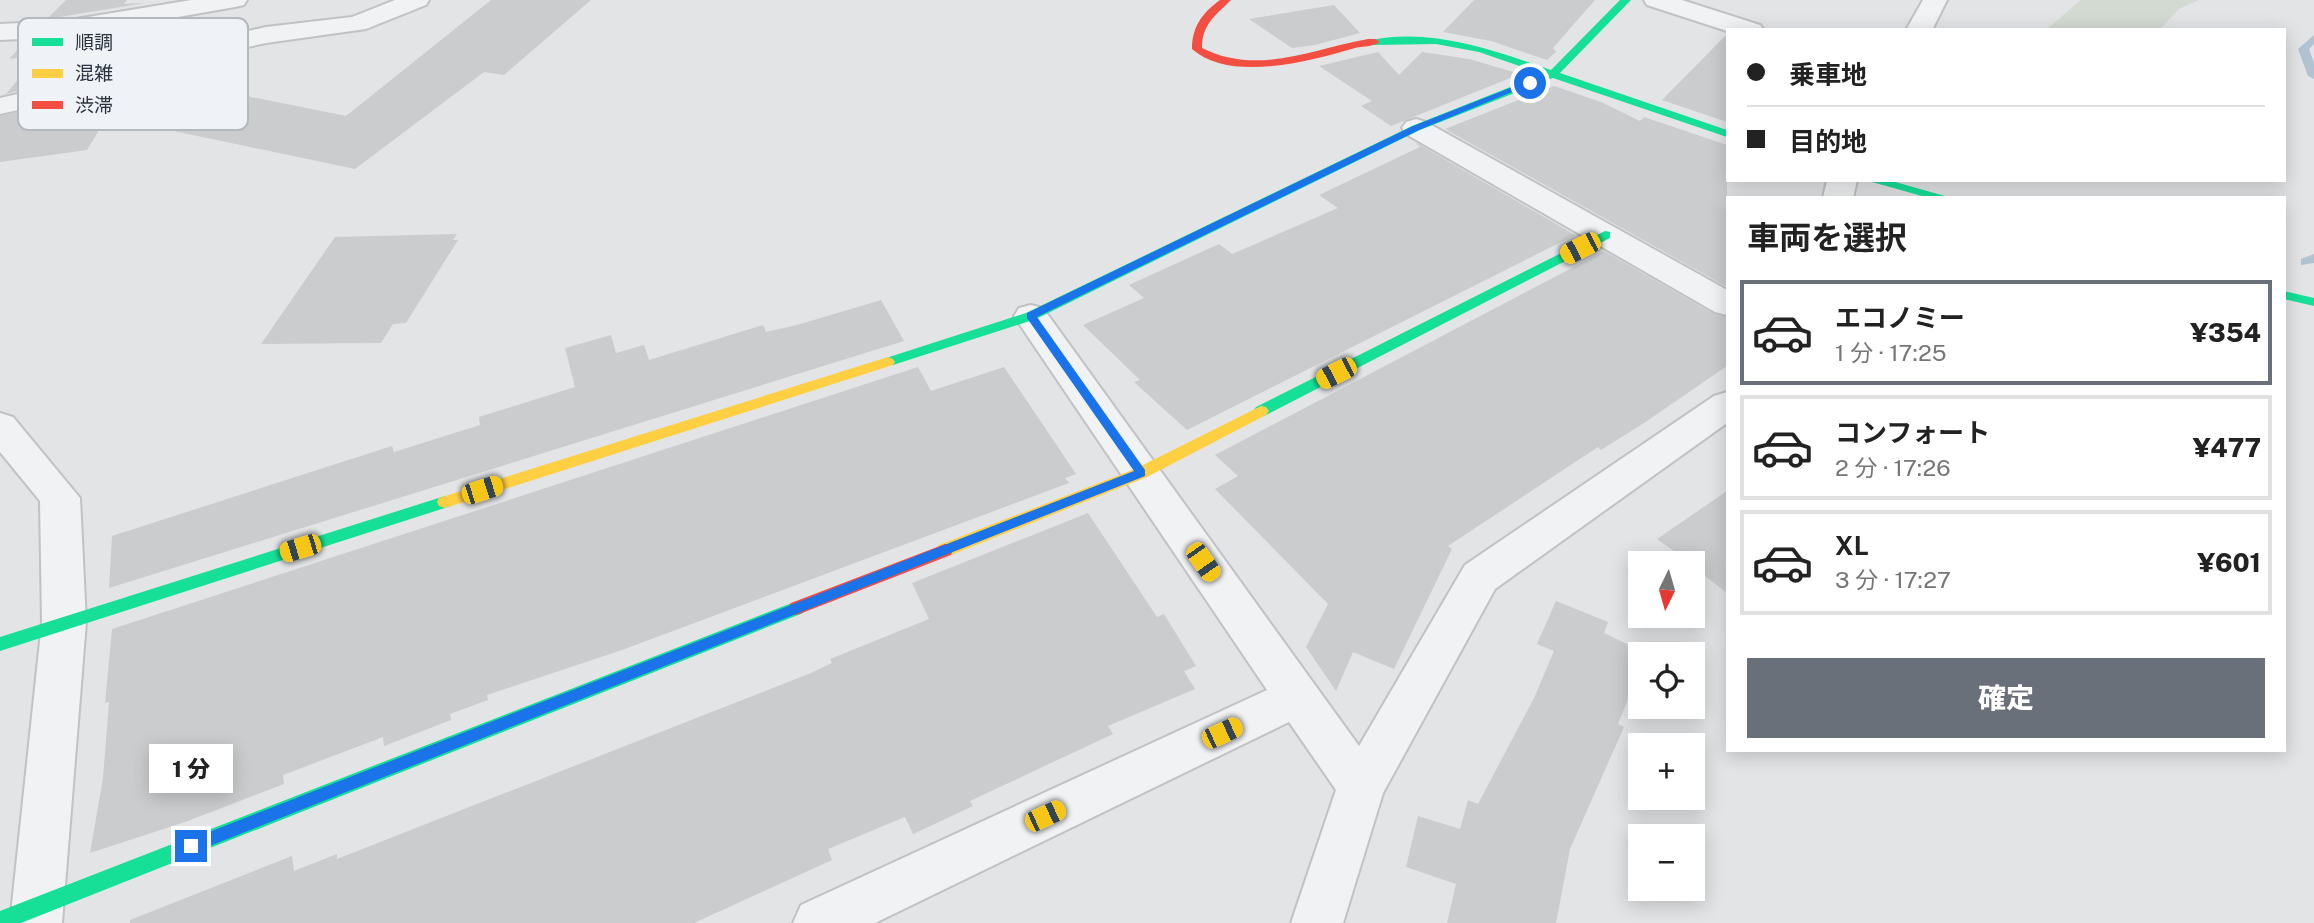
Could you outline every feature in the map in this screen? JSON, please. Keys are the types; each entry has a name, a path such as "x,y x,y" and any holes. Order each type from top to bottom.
{"street":[{"path":"129,18 235,0"},
{"path":"248,39 357,24 417,0"},
{"path":"1226,0 1203,17 1194,35 1196,49 1213,59 1239,63 1269,62 1316,56 1367,42 1424,41 1481,49 1726,134"},
{"path":"0,644 1031,316 1416,128 1553,74 1626,0"},
{"path":"1656,0 1745,28"},
{"path":"1920,28 1936,0"},
{"path":"0,32 18,31"},
{"path":"0,106 18,102"},
{"path":"1416,128 1726,303"},
{"path":"1879,182 1939,196"},
{"path":"0,426 60,498 64,622 24,917 1141,473 1605,235"},
{"path":"2286,295 2314,302"},
{"path":"1031,316 1361,787"},
{"path":"1317,923 1361,787 1480,578 1726,406"},
{"path":"819,923 1297,697"}],"shaded area":[{"path":"2081,0 2199,0 2179,9 2161,28 2048,28"}],"building":[{"path":"66,0 127,0 124,4 145,3 53,18 48,18"},
{"path":"491,0 591,0 504,75 484,72 355,169 169,130 248,130 248,96 346,116"},
{"path":"1474,0 1595,0 1553,48 1556,52 1547,60 1491,41 1443,32"},
{"path":"1334,5 1360,33 1292,48 1249,19"},
{"path":"1726,35 1726,122 1662,100"},
{"path":"18,49 18,58 9,59"},
{"path":"1378,52 1399,75 1422,52 1469,59 1520,74 1391,126 1361,106 1372,101 1319,66"},
{"path":"18,79 18,91 6,94"},
{"path":"1554,86 1601,102 1640,121 1644,117 1726,145 1726,286 1445,129"},
{"path":"18,112 18,130 99,130 87,150 0,162 0,116"},
{"path":"1415,142 1575,235 1187,430 1134,382 1140,380 1083,325 1144,298 1129,285 1219,244 1232,254 1338,208 1319,195 1420,147"},
{"path":"457,234 453,240 458,240 406,323 393,324 381,343 261,344 335,237"},
{"path":"1604,251 1714,314 1726,317 1726,367 1644,423 1601,450 1598,447 1448,546 1452,549 1394,669 1353,652 1336,691 1306,647 1328,604 1215,489 1238,476 1215,455"},
{"path":"881,300 904,341 109,588 112,536 392,446 394,452 480,425 479,417 575,387 565,348 611,335 616,353 644,345 649,360 763,325 766,332"},
{"path":"918,367 931,391 1004,367 1076,474 1065,478 1069,483 622,650 487,695 488,700 450,714 451,720 384,746 383,737 283,775 284,784 185,822 90,853 103,778 109,702 105,703 112,629"},
{"path":"1726,492 1726,592 1705,576 1705,551 1674,551 1657,539"},
{"path":"1088,513 1157,617 1164,614 1196,666 1184,671 1195,689 1108,726 1113,734 970,801 973,806 913,834 905,817 828,849 832,860 694,923 130,923 130,920 292,856 294,871 337,854 337,859 811,673 832,663 830,659 929,619 912,583"},
{"path":"1556,601 1608,622 1604,633 1628,644 1628,699 1618,724 1624,727 1570,849 1556,923 1447,923 1456,884 1406,867 1418,816 1460,829 1468,800 1478,804 1534,698 1554,651 1537,644"}],"waterway":[{"path":"2314,38 2303,49 2314,76"},
{"path":"2306,262 2314,258"}],"traffic: fast":[{"path":"888,362 1031,316 1416,128 1553,74 1626,0"},
{"path":"1375,42 1436,41 1481,49 1726,134"},
{"path":"1879,182 1938,196"},
{"path":"1261,411 1605,235"},
{"path":"2286,295 2314,302"},
{"path":"0,644 445,502"},
{"path":"0,921 797,608"}],"traffic: slow":[{"path":"445,502 888,362"},
{"path":"945,550 1141,473 1261,411"}],"traffic: jam":[{"path":"1226,0 1204,20 1197,41 1197,49 1224,60 1255,63 1286,61 1375,42"},
{"path":"797,608 945,550"}],"route":[{"path":"191,846 1141,473 1031,316 1416,128 1530,83"}]}
